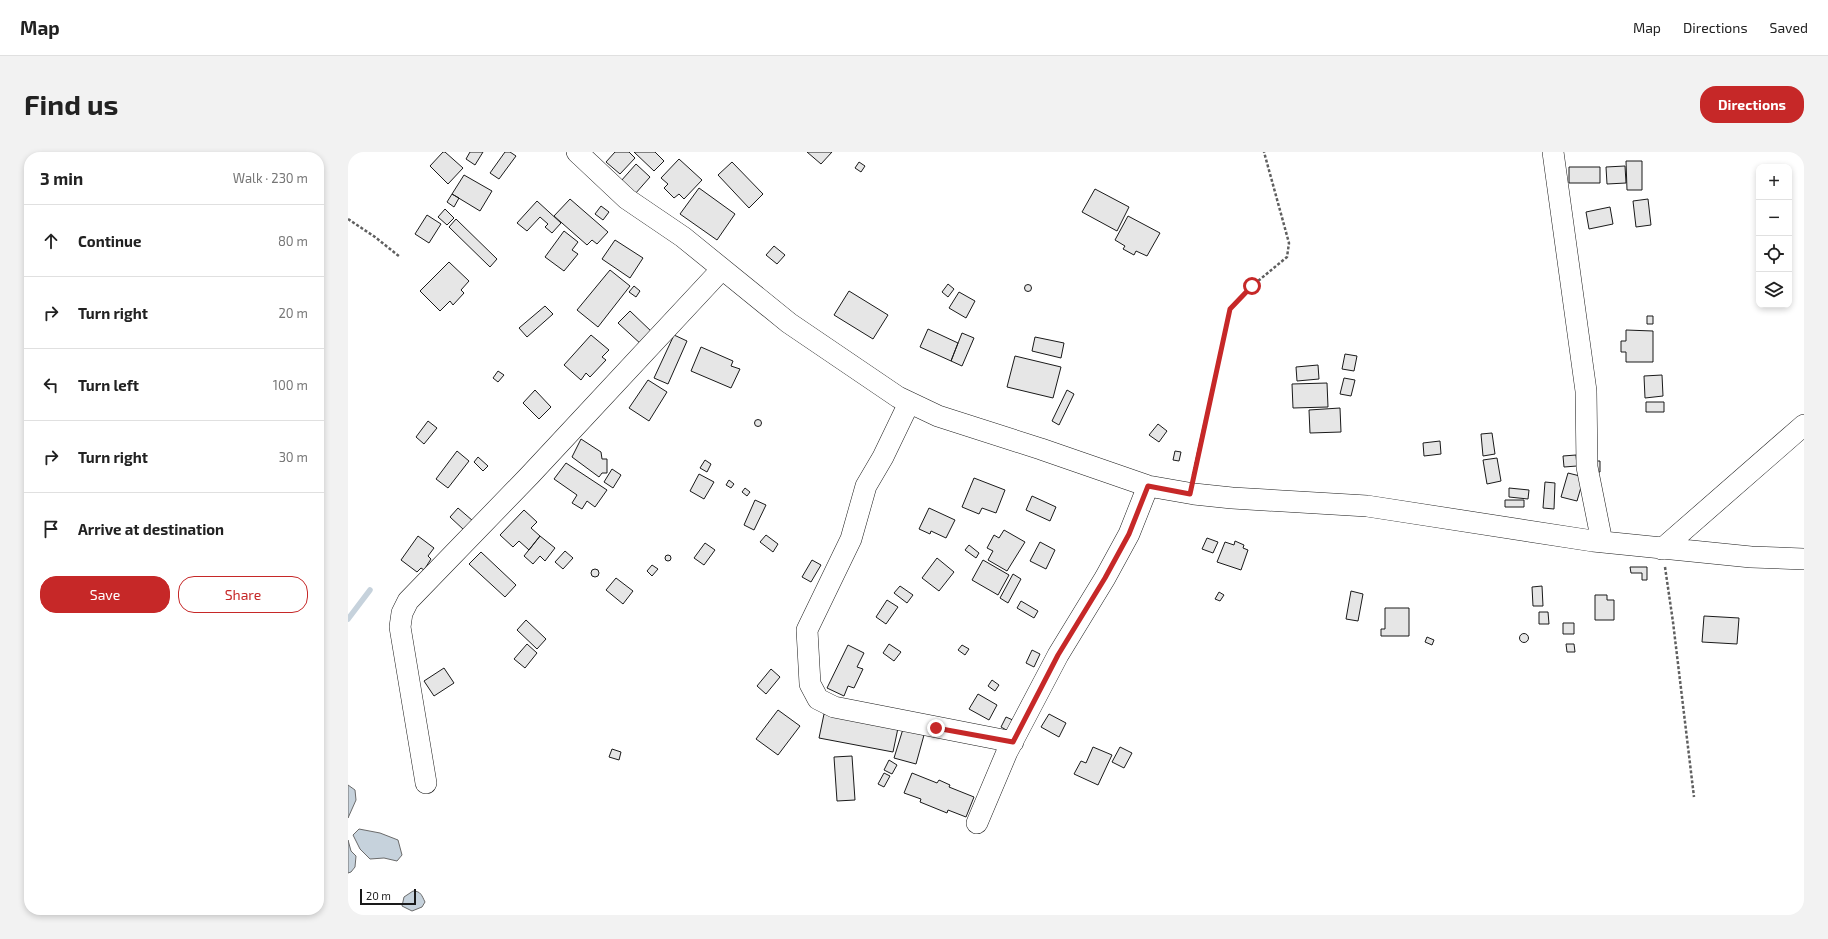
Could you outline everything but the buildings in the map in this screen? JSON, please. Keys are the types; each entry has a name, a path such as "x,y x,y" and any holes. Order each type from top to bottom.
{"street":[{"path":"577,152 627,200 683,238 789,323 909,403 938,416 1041,449 1148,486 1190,494 1232,498 1367,506 1602,542 1662,549 1751,557 1804,559"},
{"path":"1553,152 1586,391 1587,466 1602,542"},
{"path":"426,783 400,627 402,613 408,601 530,475 722,269"},
{"path":"909,403 883,457 866,486 851,539 807,630 810,684 818,699 834,707 1013,742"},
{"path":"1662,549 1804,425"},
{"path":"977,823 1013,742 1058,655 1105,578 1129,534 1148,486"}],"path":[{"path":"1190,494 1230,309 1252,286 1287,257 1289,243 1264,152"},
{"path":"348,219 400,257"},
{"path":"1662,549 1674,630 1694,797"}],"shaded area":[{"path":"348,785 355,790 356,800 348,818"},
{"path":"359,829 380,833 398,840 402,855 397,861 384,858 370,859 360,849 353,835"},
{"path":"348,840 351,851 356,856 355,867 348,873"},
{"path":"413,891 420,893 425,902 422,907 412,911 402,906 404,897"}],"waterway":[{"path":"348,619 370,590"}],"route":[{"path":"936,728 1013,742 1058,655 1105,578 1129,534 1148,486 1190,494 1230,309 1252,286"}]}
